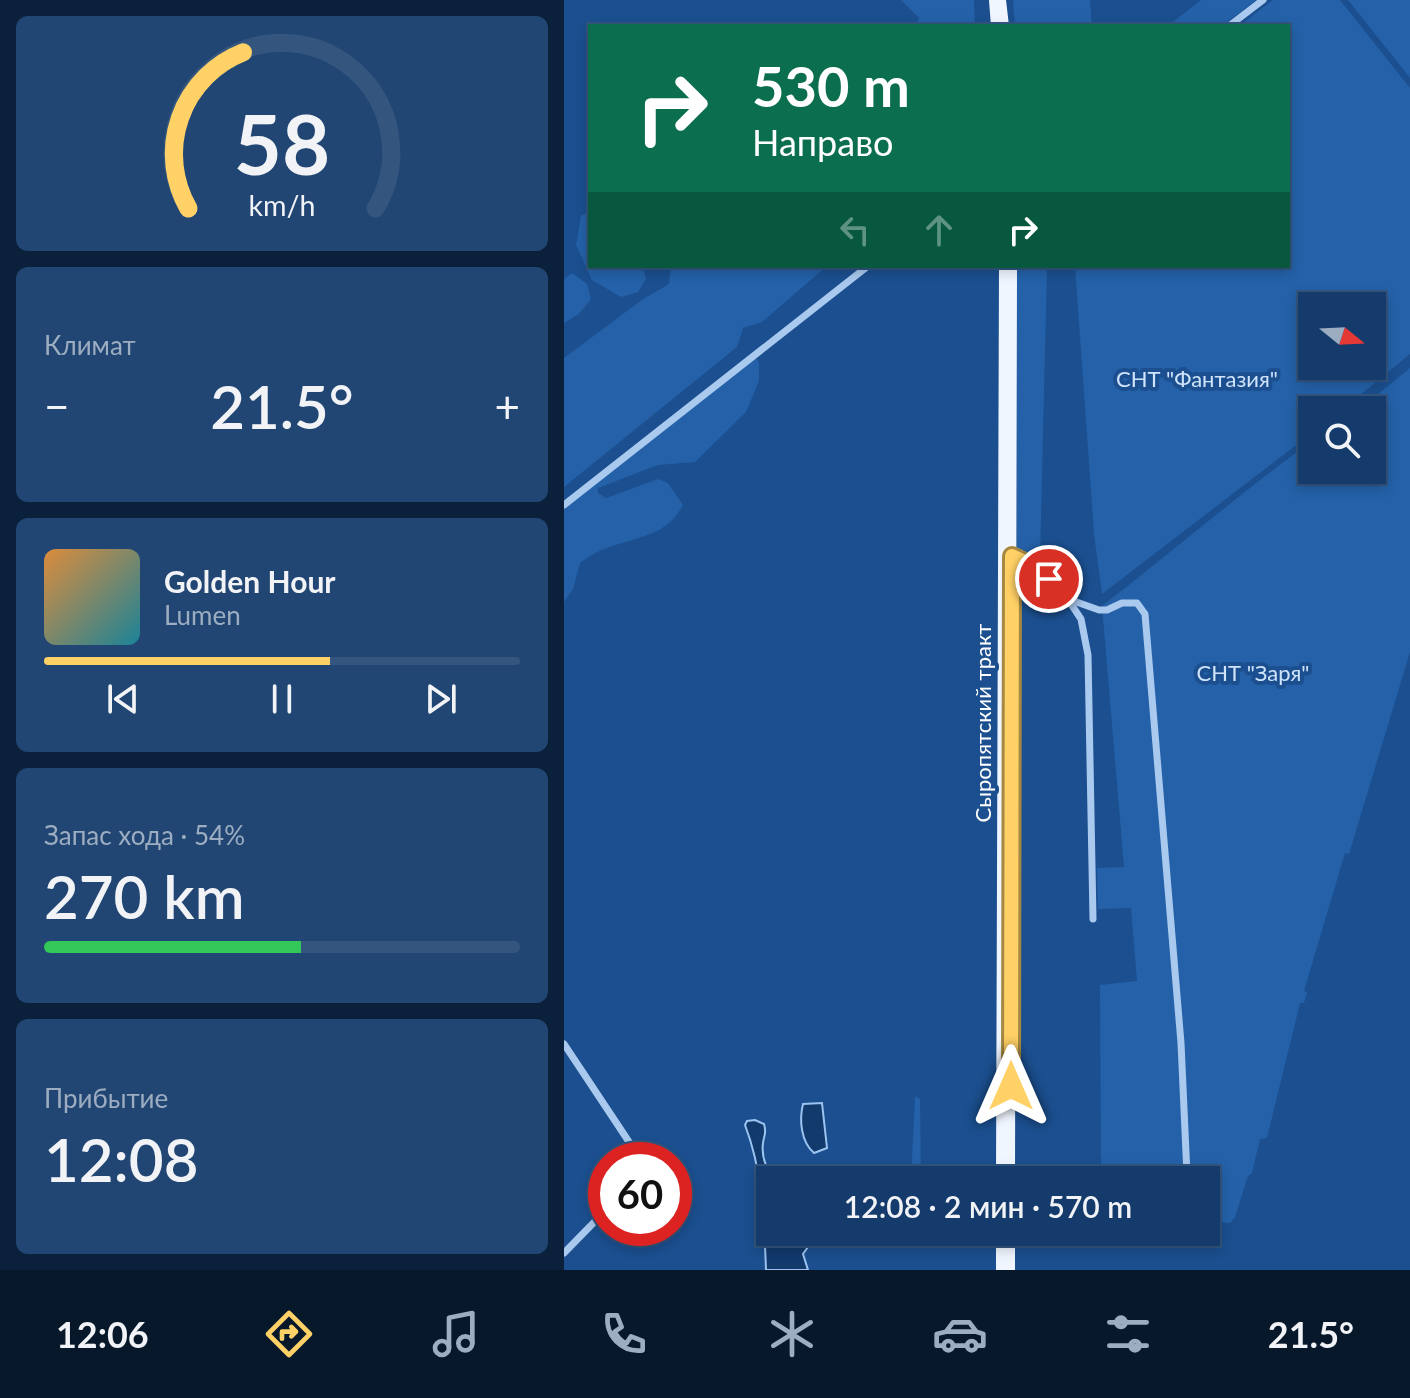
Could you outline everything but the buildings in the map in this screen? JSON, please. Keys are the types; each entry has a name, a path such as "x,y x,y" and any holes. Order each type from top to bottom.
{"main road":[{"path":"994,0 996,24"},
{"path":"1001,0 1004,24"},
{"name":"Сыропятский тракт","path":"1001,1166 1004,268"},
{"name":"Сыропятский тракт","path":"1010,1166 1012,268"},
{"path":"1001,1246 1001,1270"},
{"path":"1010,1246 1010,1270"}],"street":[{"path":"1232,24 1263,0"},
{"path":"564,505 865,268"},
{"path":"1012,556 1042,570 1058,593 1068,599 1099,610 1122,603 1137,603 1145,614 1181,1043 1187,1166"},
{"path":"1068,599 1081,619 1088,655 1093,919"},
{"path":"564,1044 629,1142"},
{"path":"564,1253 588,1228"}],"green space":[{"path":"901,0 974,0 975,24 917,24 919,18"},
{"path":"1013,0 1090,0 1092,24 1015,24"},
{"path":"1201,0 1256,0 1225,24 1171,24"},
{"name":"СНТ \"Фантазия\"","path":"1273,0 1340,0 1410,88 1410,354 1386,374 1386,292 1298,292 1298,380 1378,380 1359,396 1298,396 1298,444 1102,594 1094,534 1075,268 1290,268 1290,24 1242,24"},
{"path":"1348,0 1410,0 1410,78"},
{"path":"588,212 588,268 643,268 646,279 638,292 621,297 592,280 576,245 581,216"},
{"path":"671,268 825,268 762,322 743,328 737,347 564,487 564,358 643,299 669,284"},
{"path":"1017,268 1047,268 1040,561 1021,556 1017,551"},
{"path":"572,273 587,284 591,299 579,314 564,323 564,279"},
{"path":"755,355 759,363 759,381 746,412 695,462 658,465 598,488 598,493 606,498 658,479 668,483 683,505 668,524 658,530 599,551 580,563 573,589 564,602 564,506"},
{"name":"СНТ \"Заря\"","path":"1410,368 1410,652 1349,854 1345,853 1304,991 1307,992 1304,1003 1300,1003 1267,1138 1260,1139 1252,1173 1248,1176 1235,1217 1230,1223 1220,1222 1220,1166 1101,1166 1100,985 1137,981 1131,908 1098,909 1097,868 1124,867 1102,606 1298,452 1298,484 1386,484 1386,396 1377,395"},
{"path":"915,1096 920,1099 921,1166 912,1166"}],"shaded area":[{"path":"822,1103 827,1148 814,1153 804,1137 802,1110 803,1104"},
{"path":"747,1121 764,1124 763,1148 767,1166 756,1166 745,1125"},
{"path":"765,1246 808,1247 803,1254 808,1270 766,1270"}],"route":[{"path":"1011,1086 1012,556 1034,565 1049,579"}]}
